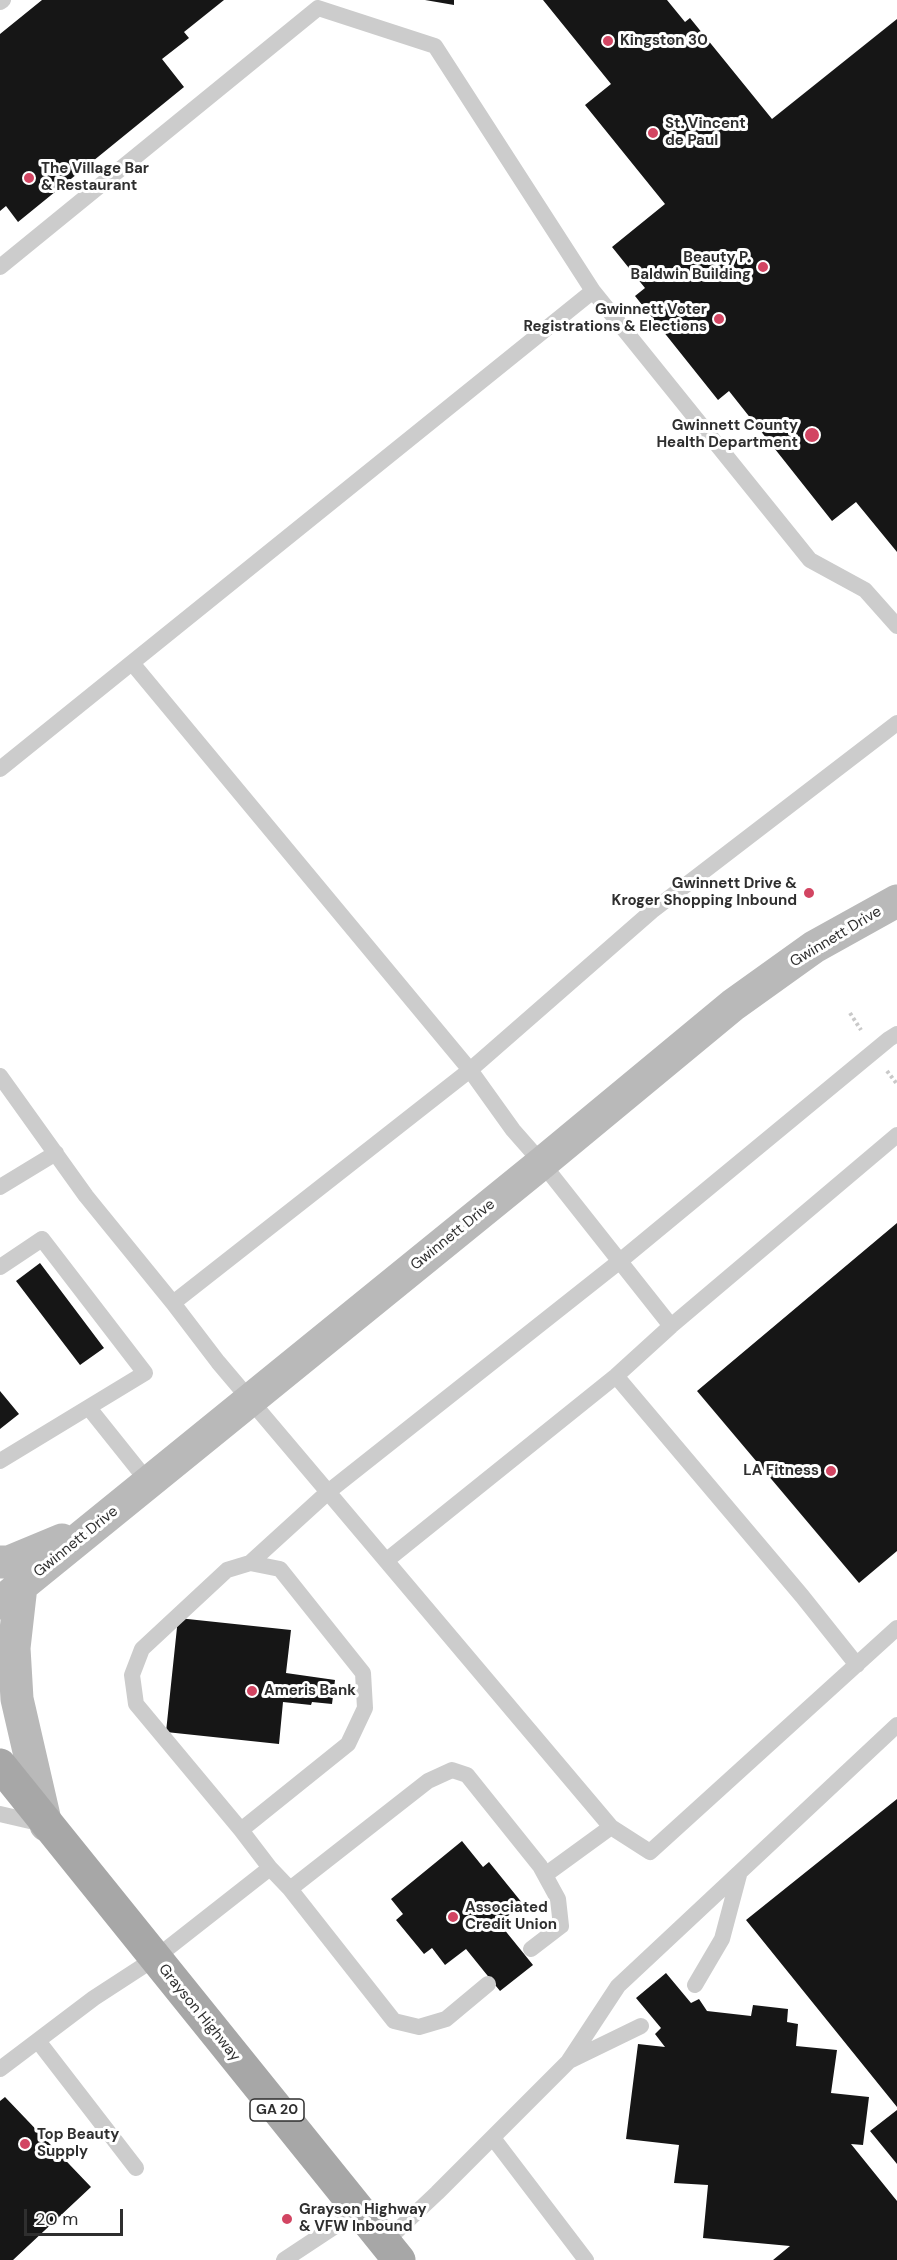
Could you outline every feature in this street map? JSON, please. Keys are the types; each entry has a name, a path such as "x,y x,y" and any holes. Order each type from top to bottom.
{"main road":[{"name":"Grayson Highway","path":"0,1766 392,2251"}],"street":[{"name":"Gwinnett Drive","path":"11,1594 733,1005 814,947 897,901"},
{"path":"0,1562 9,1562 99,1524"},
{"path":"11,1594 17,1699 46,1824"}],"lane":[{"path":"0,267 318,8 435,46 593,291 810,560 865,590 897,626"},
{"path":"0,769 593,291"},
{"path":"132,663 470,1070 513,1130 542,1163 671,1326"},
{"path":"173,1303 470,1070 652,911 897,723"},
{"path":"488,1984 446,2019 419,2027 394,2022 290,1889 270,1868 136,1704 132,1675 142,1649 227,1570 250,1563 328,1492 620,1261 897,1034"},
{"path":"0,1076 86,1196 218,1362 611,1827 650,1852 897,1628"},
{"path":"387,1560 616,1376 671,1326 897,1135"},
{"path":"0,1187 56,1153"},
{"path":"0,1267 42,1239 145,1373 0,1461"},
{"path":"616,1376 802,1596 857,1665"},
{"path":"89,1408 149,1483"},
{"path":"241,1830 348,1744 365,1708 363,1673 280,1569 250,1563"},
{"path":"392,2251 493,2138 568,2062 618,1986 897,1725"},
{"path":"290,1889 428,1781 452,1770 468,1775 540,1866 558,1899 561,1926 531,1949"},
{"path":"0,1814 46,1824"},
{"path":"545,1875 611,1827"},
{"path":"0,2070 94,1998 154,1959 270,1868"},
{"path":"695,1985 722,1939 739,1874"},
{"path":"568,2062 641,2026"},
{"path":"38,2041 136,2168"},
{"path":"493,2138 586,2260"},
{"path":"284,2260 358,2211"}],"path":[{"path":"850,1013 864,1036"},
{"path":"885,1068 897,1084"}],"building":[{"path":"42,0 224,0 184,32 189,38 162,59 184,87 18,222 6,206 0,211 0,34"},
{"path":"425,0 454,0 454,5"},
{"name":"Beauty P. Baldwin Building","path":"543,0 667,0 685,22 690,18 772,119 897,19 897,552 856,502 832,521 729,391 718,400 635,296 645,288 612,247 665,204 585,105 611,84"},
{"name":"LA Fitness","path":"897,1223 897,1551 859,1583 697,1391"},
{"path":"40,1263 104,1348 80,1365 16,1281"},
{"path":"0,1391 19,1414 0,1429"},
{"name":"Ameris Bank","path":"178,1618 291,1630 286,1673 335,1680 332,1704 312,1702 311,1705 283,1702 279,1744 166,1732"},
{"path":"897,1799 897,2107 746,1920"},
{"name":"Associated Credit Union","path":"462,1841 483,1867 489,1862 523,1904 499,1923 533,1965 500,1991 466,1949 445,1965 432,1948 424,1954 396,1920 403,1914 391,1899"},
{"path":"666,1973 691,2003 699,1999 707,2011 751,2016 753,2005 788,2009 787,2022 798,2024 796,2046 837,2050 831,2093 869,2097 863,2145 851,2144 897,2201 897,2260 773,2260 790,2246 703,2238 708,2185 674,2183 679,2145 626,2139 638,2044 665,2047 655,2034 661,2028 636,1998"},
{"name":"Top Beauty Supply","path":"5,2097 91,2187 13,2260 0,2260 0,2101"},
{"path":"897,2110 897,2164 870,2131"}],"place":[{"name":"Kingston 30","path":"608,41"},
{"name":"St. Vincent de Paul","path":"653,133"},
{"name":"The Village Bar & Restaurant","path":"29,178"},
{"name":"Beauty P. Baldwin Building","path":"763,267"},
{"name":"Gwinnett Voter Registrations & Elections","path":"719,319"},
{"name":"Gwinnett County Health Department","path":"812,435"},
{"name":"Gwinnett Drive & Kroger Shopping Inbound","path":"809,893"},
{"name":"LA Fitness","path":"831,1471"},
{"name":"Ameris Bank","path":"252,1691"},
{"name":"Associated Credit Union","path":"453,1917"},
{"name":"Top Beauty Supply","path":"25,2144"},
{"name":"Grayson Highway & VFW Inbound","path":"287,2219"}]}
